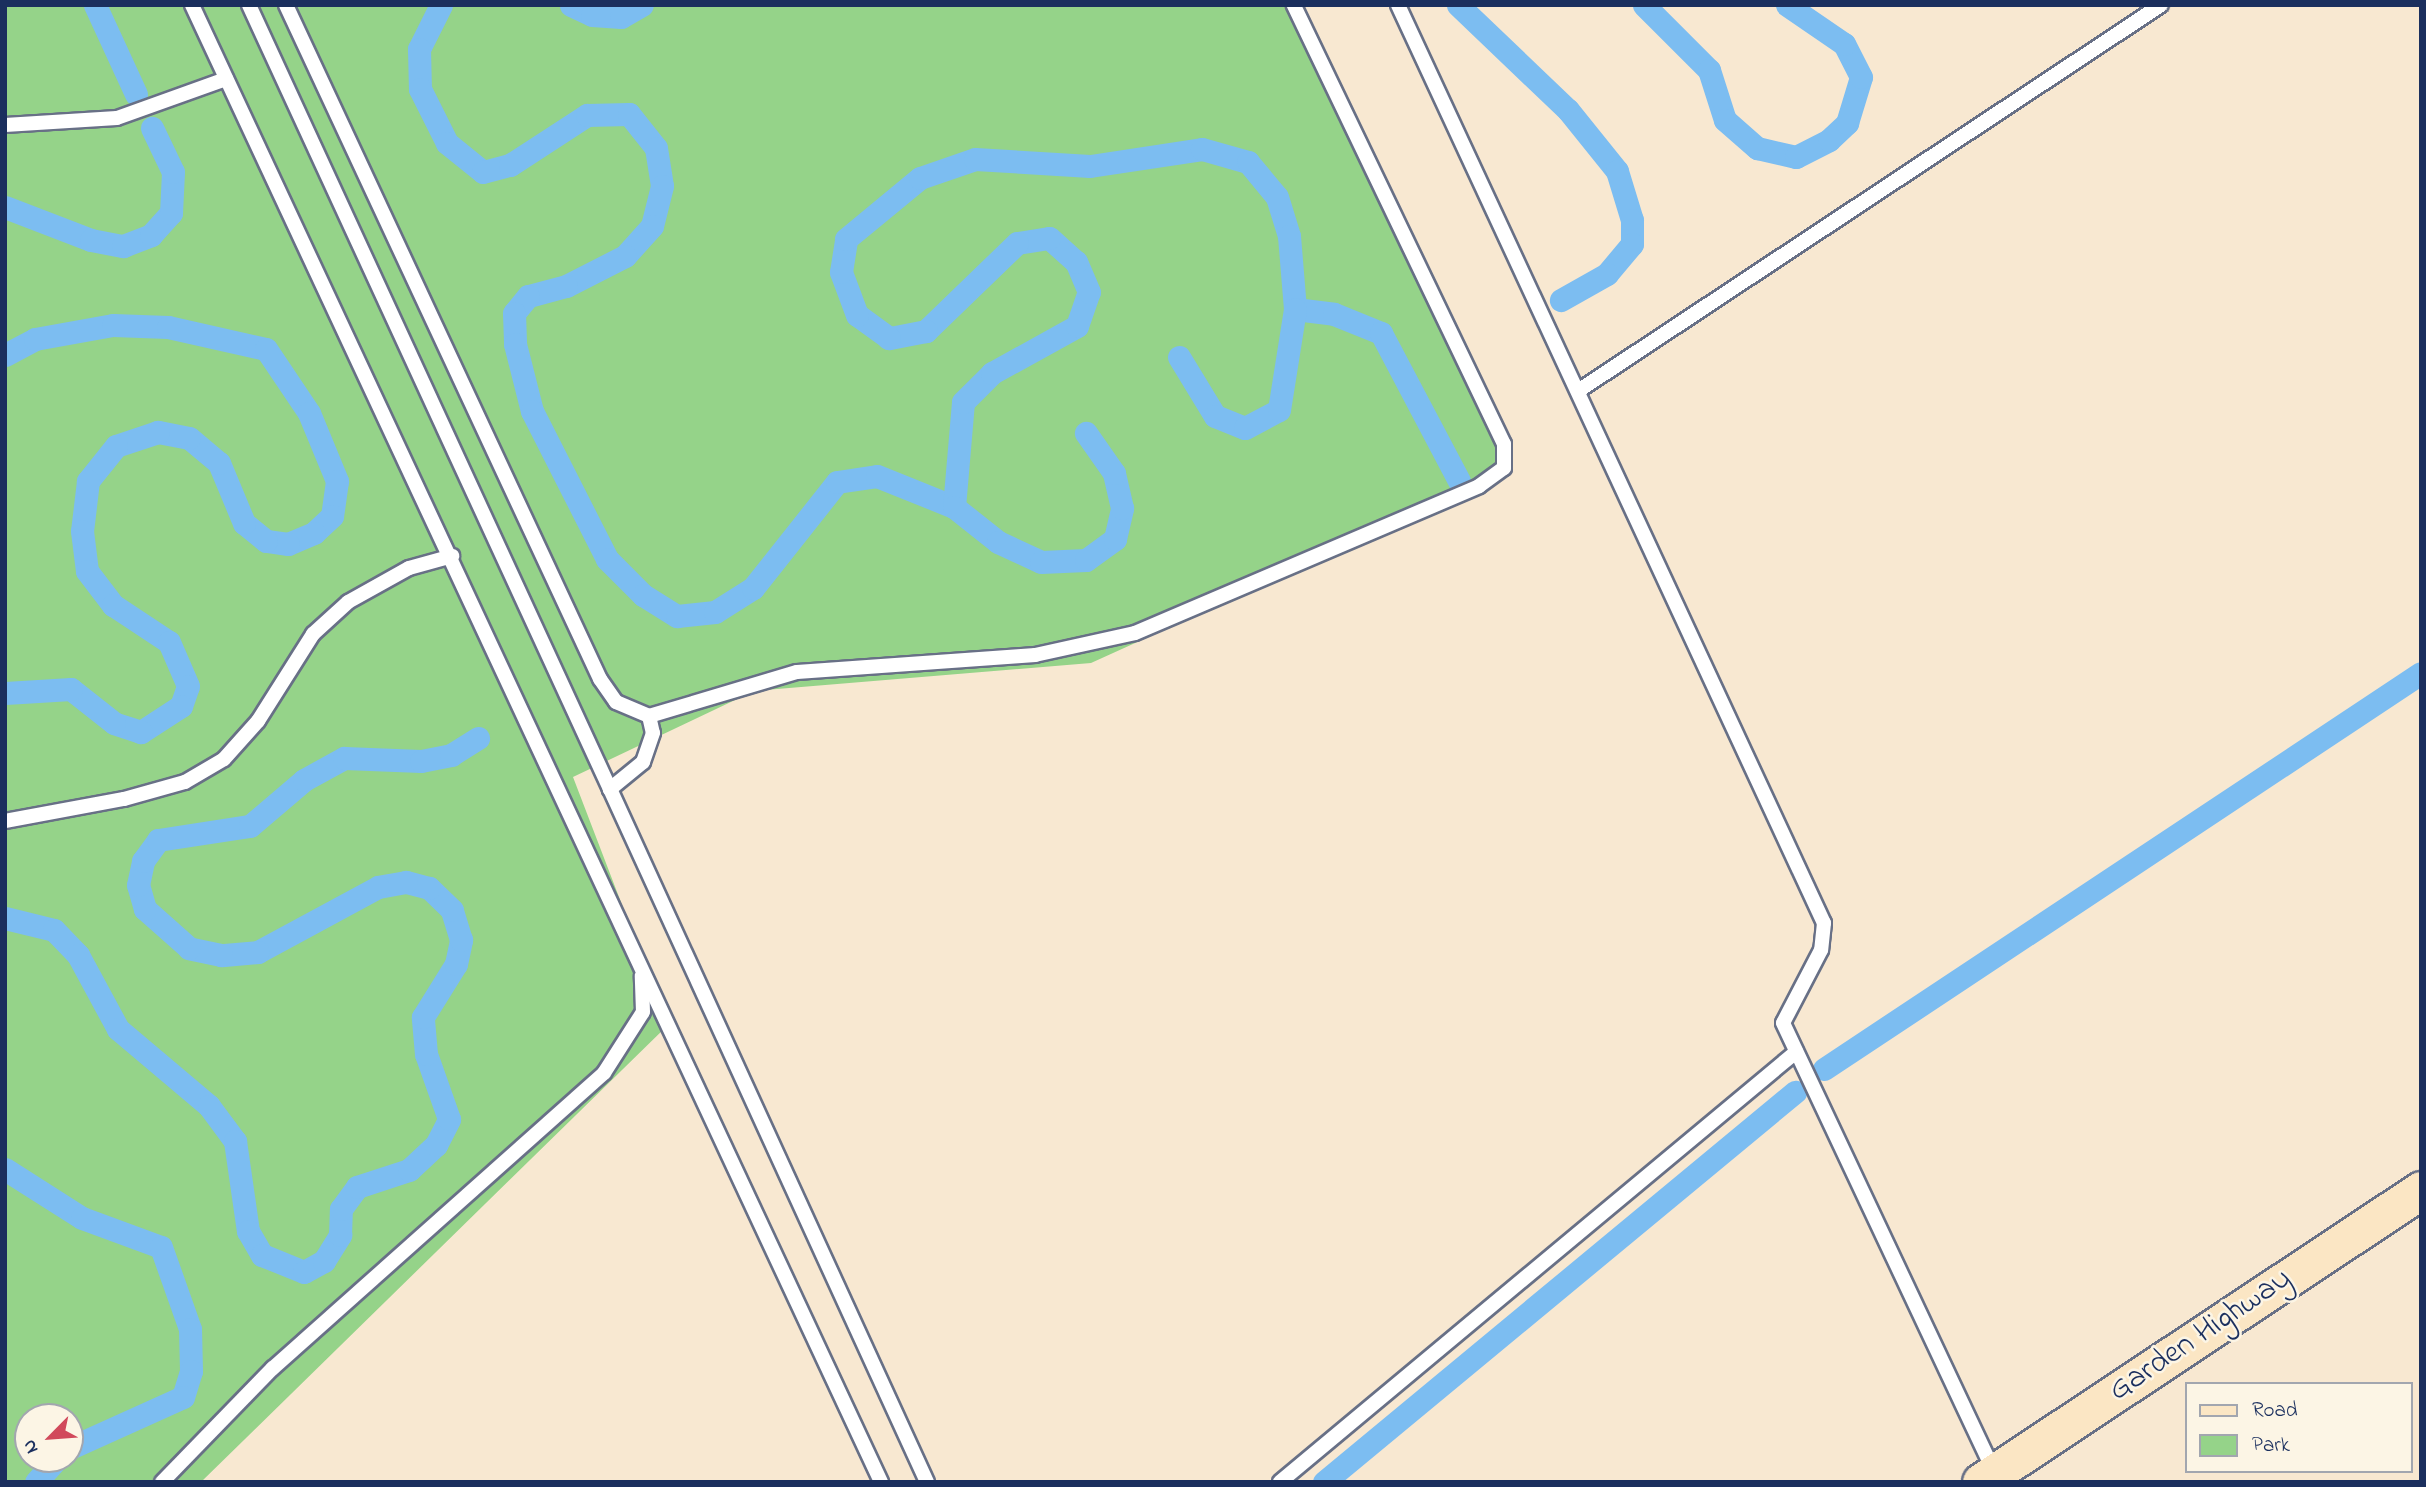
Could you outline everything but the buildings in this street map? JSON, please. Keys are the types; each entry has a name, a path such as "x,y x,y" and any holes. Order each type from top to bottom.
{"main road":[{"name":"Garden Highway","path":"1988,1477 2421,1190"}],"lane":[{"path":"192,5 630,936 881,1482"},
{"path":"249,5 927,1482"},
{"path":"286,5 600,679 616,702 649,716 797,672 1035,655 1135,633 1479,486 1504,468 1504,444 1294,5"},
{"path":"1398,5 1824,923 1821,950 1783,1023 1988,1477"},
{"path":"1578,391 2161,5"},
{"path":"5,125 117,118 226,79"},
{"path":"5,821 124,799 185,782 224,759 258,721 313,634 348,602 409,568 452,556"},
{"path":"610,789 643,762 653,733 649,716"},
{"path":"162,1482 274,1368 620,1055 643,1012 646,987 630,936"},
{"path":"1280,1482 1797,1052"}],"green space":[{"path":"5,5 1300,5 1511,473 1091,663 754,691 573,777 668,1025 201,1482 5,1482"}],"waterway":[{"path":"95,5 136,94"},
{"path":"441,5 419,49 420,89 447,143 483,172 510,165 587,115 629,114 656,148 662,186 652,226 625,256 566,286 528,296 514,313 515,344 532,411 607,559 643,595 677,616 715,612 753,588 837,482 877,476 954,507 963,402 992,373 1077,326 1089,292 1076,262 1049,238 1017,243 926,331 889,338 857,315 841,272 846,239 920,178 975,159 1090,166 1202,149 1248,162 1277,197 1289,236 1295,309 1334,314 1381,333 1459,481"},
{"path":"571,5 592,15 621,17 642,5"},
{"path":"1458,5 1568,110 1617,171 1632,220 1632,244 1607,274 1561,300"},
{"path":"1644,5 1709,70 1725,120 1757,148 1796,157 1829,140 1847,123 1861,77 1844,44 1787,5"},
{"path":"5,207 91,240 123,246 151,235 171,213 173,172 152,128"},
{"path":"1179,357 1215,416 1245,428 1279,410 1295,309"},
{"path":"5,355 35,339 113,325 168,327 266,349 309,413 337,481 332,516 314,533 288,544 266,541 244,523 219,463 189,438 158,432 116,446 88,481 82,531 87,571 113,605 169,642 188,686 181,706 141,732 114,723 71,689 5,693"},
{"path":"954,507 998,542 1041,562 1086,560 1115,539 1122,508 1114,473 1086,433"},
{"path":"1824,1069 2421,673"},
{"path":"5,918 54,930 78,955 118,1029 209,1106 235,1141 248,1231 262,1255 304,1272 324,1261 340,1235 341,1209 357,1187 409,1170 436,1145 449,1119 426,1054 423,1017 456,964 461,940 452,910 429,888 406,882 378,887 258,952 221,955 189,948 145,909 138,885 143,861 158,840 250,826 304,780 344,758 421,761 451,755 478,738"},
{"path":"1324,1482 1795,1092"},
{"path":"5,1169 82,1218 161,1247 190,1329 191,1371 183,1397 84,1442"},
{"path":"36,1482 44,1473"}]}
